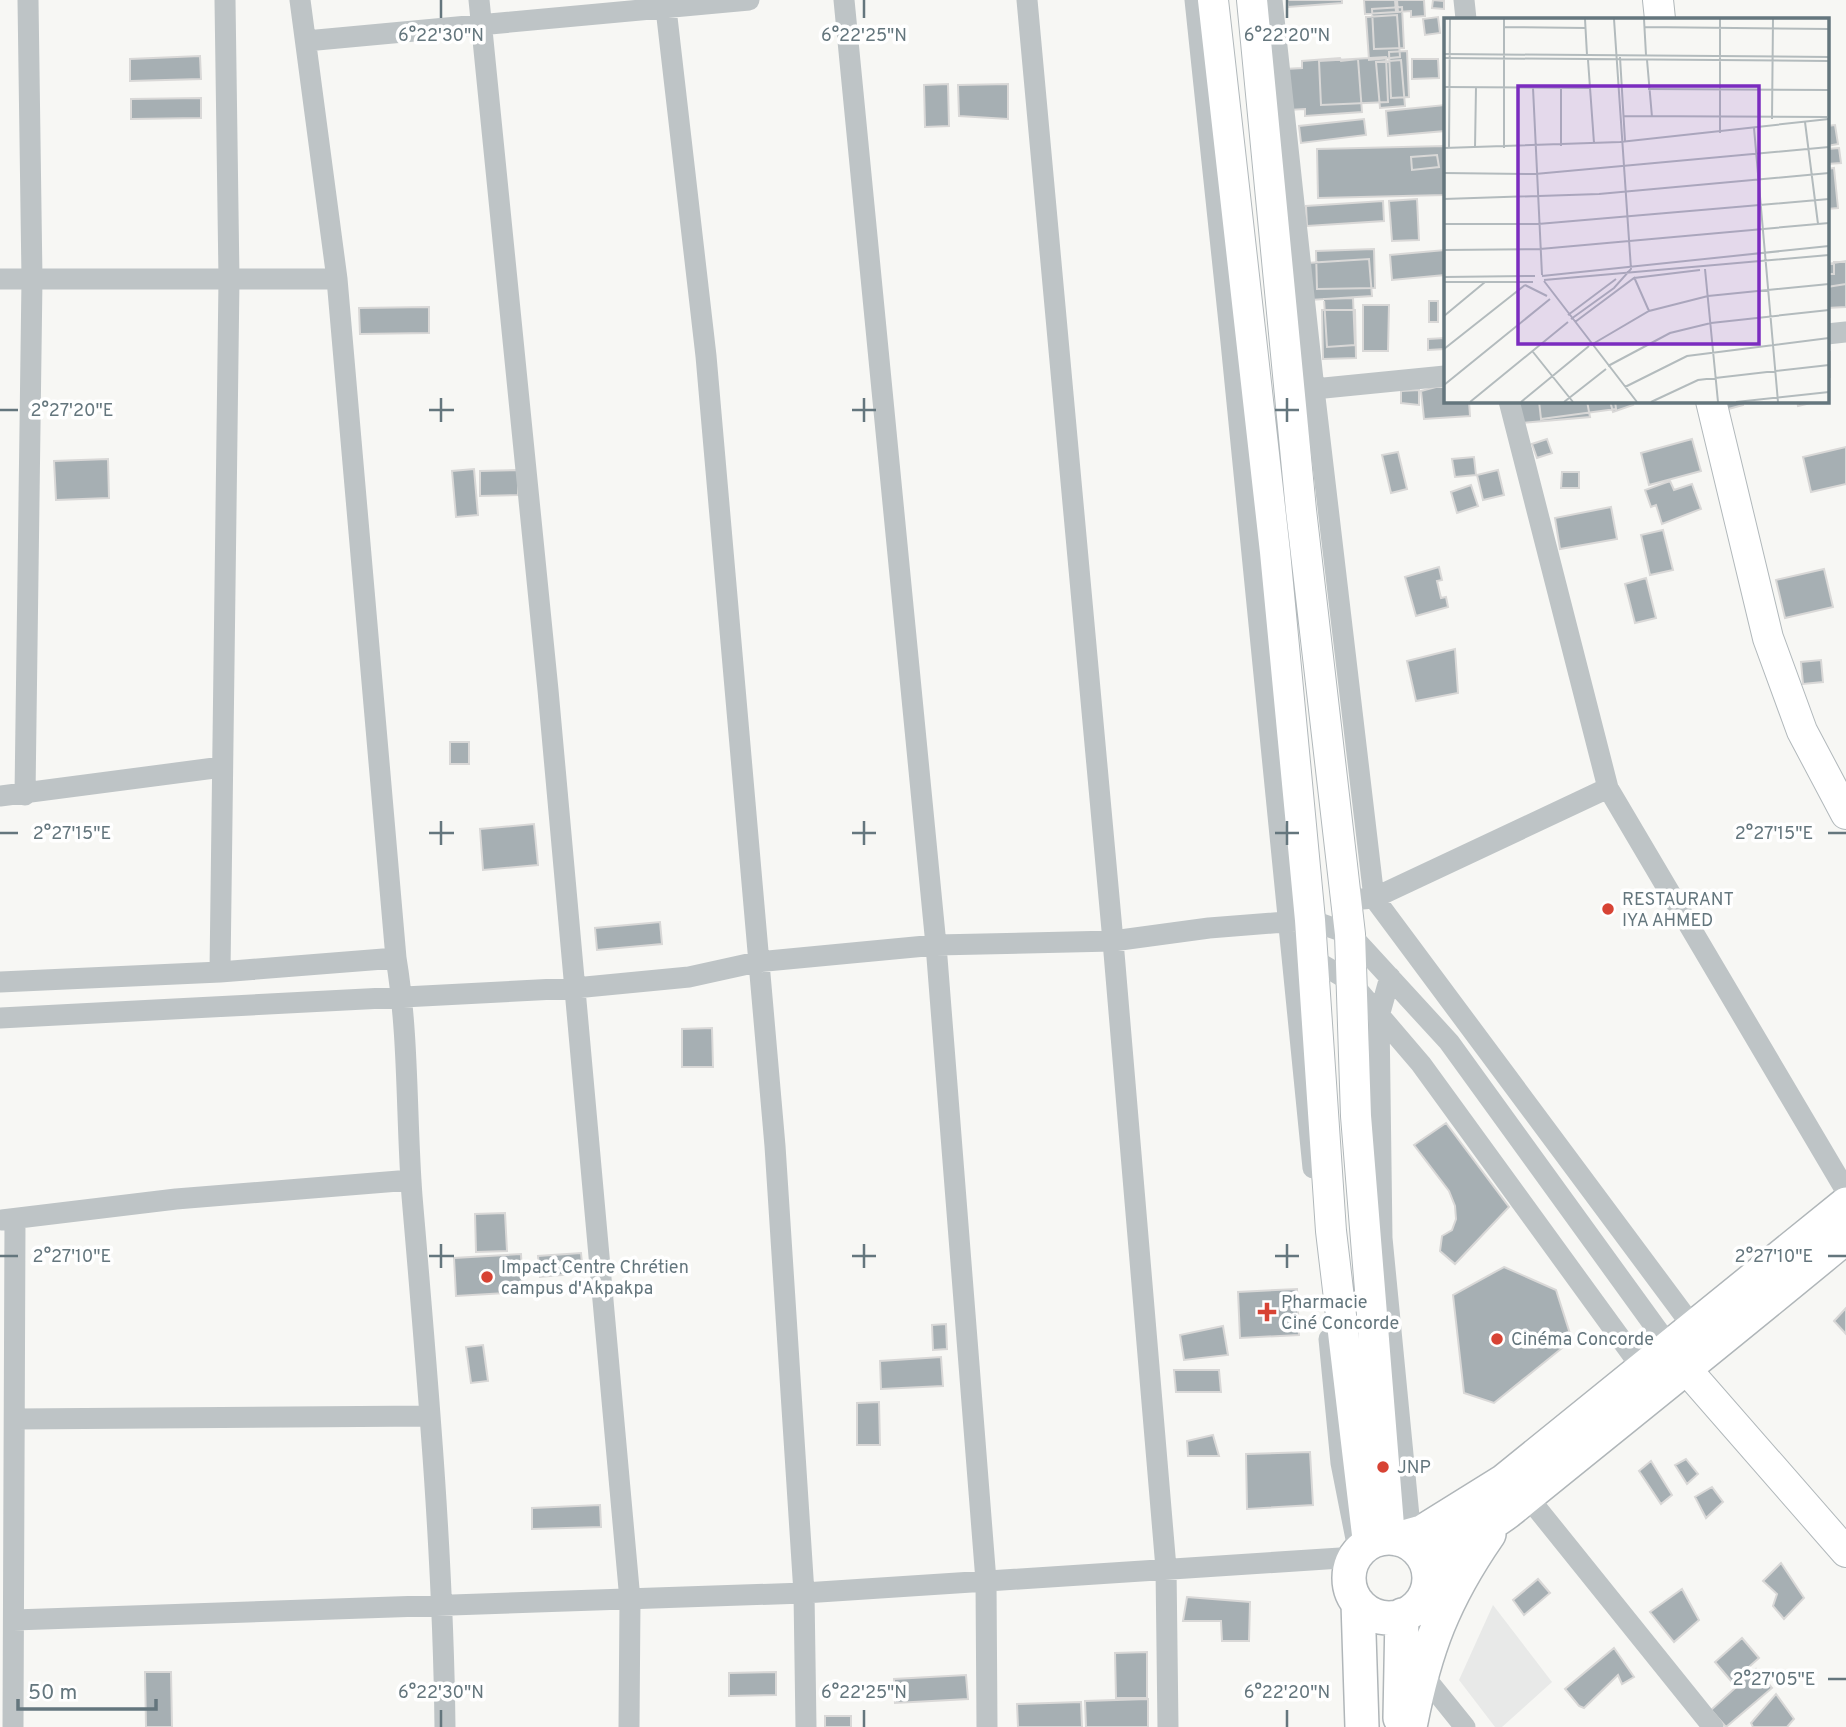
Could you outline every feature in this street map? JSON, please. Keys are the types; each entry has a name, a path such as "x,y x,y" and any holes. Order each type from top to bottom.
{"main road":[{"path":"1358,1603 1377,1616 1402,1615 1422,1601 1430,1571 1446,1555 1527,1496 1683,1347 1846,1204"},
{"path":"1362,1727 1358,1603 1350,1580 1380,1544 1496,1487 1642,1368 1683,1347 1846,1237"},
{"path":"1410,1727 1432,1641 1450,1595 1501,1517"},
{"path":"1380,1544 1419,1551 1425,1560 1429,1577"},
{"path":"1400,1727 1402,1615"}],"street":[{"path":"25,795 32,279 28,0"},
{"path":"220,972 229,279 225,0"},
{"path":"300,0 337,279 396,958 402,995 411,1180 444,1604 445,1727"},
{"path":"479,0 575,988 630,1600 629,1727"},
{"path":"306,41 666,4 749,0"},
{"path":"844,0 936,945 986,1581 987,1727"},
{"path":"1027,0 1114,941 1166,1568 1168,1727"},
{"path":"1195,0 1256,565 1273,777 1300,921 1311,958 1331,1231 1380,1544"},
{"path":"1213,0 1275,552 1341,1463 1380,1544"},
{"path":"1252,0 1301,510 1360,899 1683,1347"},
{"path":"1272,0 1314,389 1360,899 1350,934 1350,981 1380,1544"},
{"path":"1464,0 1466,18"},
{"path":"1658,0 1660,18"},
{"path":"666,4 706,356 775,1146 804,1592 806,1727"},
{"path":"0,279 337,279"},
{"path":"1828,334 1846,332"},
{"path":"1314,389 1444,376"},
{"path":"1509,402 1608,788 1846,1191"},
{"path":"1711,402 1768,638 1802,731 1846,814"},
{"path":"0,796 25,795 222,767"},
{"path":"1360,899 1608,788"},
{"path":"0,1018 575,988 689,977 757,962 936,945 1114,941 1209,928 1300,921 1350,934 1449,1042 1683,1347 1846,1552"},
{"path":"0,982 220,972 396,958"},
{"path":"1311,958 1350,981 1421,1065 1642,1368"},
{"path":"1380,1544 1380,1016 1390,977"},
{"path":"13,1727 16,1419 7,1220 177,1199 411,1180"},
{"path":"16,1419 430,1416"},
{"path":"1527,1496 1713,1727"},
{"path":"14,1620 804,1592 1166,1568 1380,1544"},
{"path":"1423,1675 1465,1727"}],"shaded area":[{"path":"1493,1605 1552,1682 1502,1727 1495,1727 1459,1680"}],"building":[{"path":"1287,0 1342,0 1342,3 1288,7"},
{"path":"1364,0 1395,0 1396,12 1365,14"},
{"path":"1397,0 1424,0 1425,16 1411,17 1411,11 1398,12"},
{"path":"1433,0 1444,1 1444,9 1432,8"},
{"path":"1402,7 1404,48 1374,49 1372,9"},
{"path":"1397,15 1400,57 1369,60 1366,17"},
{"path":"1438,17 1440,33 1425,35 1423,19"},
{"path":"1407,51 1409,97 1391,98 1389,52"},
{"path":"200,56 201,79 130,81 130,59"},
{"path":"1386,57 1388,102 1321,105 1319,61"},
{"path":"1340,58 1341,61 1358,59 1362,112 1305,116 1305,109 1288,110 1285,69 1302,68 1302,61"},
{"path":"1412,59 1438,59 1439,78 1412,79"},
{"path":"1401,60 1405,106 1380,108 1376,62"},
{"path":"948,84 949,126 925,127 924,85"},
{"path":"1008,84 1008,119 959,116 958,85"},
{"path":"201,98 201,118 131,119 131,99"},
{"path":"1444,105 1444,131 1388,136 1386,111"},
{"path":"1364,119 1366,135 1301,143 1299,126"},
{"path":"1835,125 1838,144 1828,146 1828,126"},
{"path":"1444,146 1444,195 1318,198 1317,149"},
{"path":"1839,148 1841,163 1828,164 1828,149"},
{"path":"1437,155 1439,167 1412,170 1411,157"},
{"path":"1834,168 1838,208 1828,209 1828,169"},
{"path":"1417,199 1419,240 1392,241 1389,201"},
{"path":"1383,201 1384,221 1307,226 1306,206"},
{"path":"1374,249 1375,288 1317,289 1316,251"},
{"path":"1444,250 1444,275 1392,280 1390,255"},
{"path":"1369,259 1372,296 1310,300 1307,263"},
{"path":"1846,261 1846,284 1828,287 1828,264"},
{"path":"1834,262 1846,262 1846,307 1828,308 1828,274 1834,274"},
{"path":"1353,298 1355,345 1327,347 1324,299"},
{"path":"1429,301 1438,301 1438,322 1429,322"},
{"path":"1363,305 1389,305 1388,351 1363,351"},
{"path":"429,307 429,333 360,334 359,308"},
{"path":"1322,310 1355,310 1356,358 1323,359"},
{"path":"1444,338 1444,349 1428,350 1428,339"},
{"path":"1828,352 1830,352 1828,377"},
{"path":"1444,387 1444,402 1469,402 1470,416 1424,419 1421,391"},
{"path":"1419,390 1419,405 1401,403 1401,391"},
{"path":"1516,402 1587,402 1590,417 1521,423"},
{"path":"1539,402 1615,402 1616,409 1541,419"},
{"path":"1610,402 1632,402 1633,405 1613,412"},
{"path":"1718,402 1742,402 1743,405 1721,411"},
{"path":"1797,402 1815,402 1798,406"},
{"path":"1547,439 1552,453 1537,458 1532,444"},
{"path":"1692,439 1701,471 1649,485 1641,453"},
{"path":"1846,447 1846,484 1811,492 1803,457"},
{"path":"1398,452 1407,489 1391,493 1382,455"},
{"path":"1474,457 1476,475 1455,477 1452,459"},
{"path":"108,459 109,498 56,500 54,461"},
{"path":"474,469 478,515 456,517 452,471"},
{"path":"518,470 518,495 480,496 480,471"},
{"path":"1498,470 1504,495 1483,500 1477,475"},
{"path":"1562,472 1579,472 1579,488 1561,488"},
{"path":"1670,481 1674,490 1692,484 1701,509 1662,524 1656,505 1651,507 1645,490"},
{"path":"1471,485 1478,506 1457,513 1451,492"},
{"path":"1611,507 1617,539 1560,549 1555,518"},
{"path":"1663,530 1673,570 1650,575 1641,535"},
{"path":"1439,567 1442,580 1437,581 1441,598 1446,597 1448,607 1416,616 1405,577"},
{"path":"1824,569 1833,607 1785,618 1776,580"},
{"path":"1646,578 1656,618 1635,623 1625,584"},
{"path":"1455,649 1458,693 1416,701 1407,661"},
{"path":"1821,660 1823,682 1803,684 1801,662"},
{"path":"450,742 469,742 469,764 450,764"},
{"path":"534,824 538,865 483,870 480,829"},
{"path":"660,922 662,944 597,950 595,928"},
{"path":"712,1028 713,1067 682,1067 682,1029"},
{"path":"1446,1123 1509,1207 1455,1264 1440,1251 1442,1236 1452,1230 1456,1219 1455,1206 1449,1191 1414,1145"},
{"path":"505,1213 507,1251 476,1252 475,1214"},
{"path":"581,1253 583,1273 540,1277 538,1256"},
{"path":"521,1254 523,1292 456,1296 454,1258"},
{"path":"1504,1267 1556,1290 1572,1340 1494,1403 1464,1393 1453,1295"},
{"path":"1297,1289 1299,1335 1240,1338 1238,1292"},
{"path":"1846,1308 1846,1334 1834,1321"},
{"path":"946,1324 947,1349 933,1350 932,1325"},
{"path":"1223,1326 1228,1355 1184,1360 1180,1335"},
{"path":"483,1345 488,1381 471,1383 466,1347"},
{"path":"941,1357 943,1386 881,1389 880,1361"},
{"path":"1174,1370 1219,1370 1221,1392 1176,1392"},
{"path":"879,1402 880,1445 857,1445 857,1403"},
{"path":"1213,1435 1219,1456 1188,1456 1187,1441"},
{"path":"1310,1452 1313,1505 1247,1509 1246,1454"},
{"path":"1686,1459 1698,1474 1687,1484 1675,1465"},
{"path":"1651,1461 1672,1495 1661,1504 1639,1471"},
{"path":"1712,1487 1723,1502 1706,1518 1695,1497"},
{"path":"600,1505 601,1527 532,1529 532,1508"},
{"path":"1781,1563 1804,1598 1784,1619 1773,1606 1777,1594 1763,1581"},
{"path":"1538,1579 1550,1593 1524,1615 1513,1600"},
{"path":"1682,1589 1699,1620 1674,1642 1650,1612"},
{"path":"1187,1597 1250,1602 1249,1641 1222,1641 1221,1621 1183,1621"},
{"path":"1742,1638 1759,1658 1732,1682 1715,1662"},
{"path":"1614,1648 1634,1677 1622,1684 1618,1675 1584,1708 1579,1706 1565,1689"},
{"path":"1147,1652 1147,1698 1116,1698 1115,1653"},
{"path":"1756,1669 1772,1688 1726,1727 1711,1710"},
{"path":"145,1672 171,1672 172,1727 146,1727"},
{"path":"776,1672 776,1695 729,1696 729,1673"},
{"path":"966,1675 968,1699 895,1703 894,1679"},
{"path":"1776,1694 1794,1719 1787,1727 1753,1727 1751,1723"},
{"path":"1148,1699 1148,1727 1086,1727 1085,1701"},
{"path":"1081,1702 1082,1727 1018,1727 1017,1704"},
{"path":"825,1716 851,1716 851,1727 825,1727"}],"place":[{"name":"RESTAURANT IYA AHMED","path":"1608,909"},
{"name":"Impact Centre Chrétien campus d'Akpakpa","path":"487,1277"},
{"name":"Pharmacie Ciné Concorde","path":"1267,1312"},
{"name":"Cinéma Concorde","path":"1497,1339"},
{"name":"JNP","path":"1383,1467"}]}
